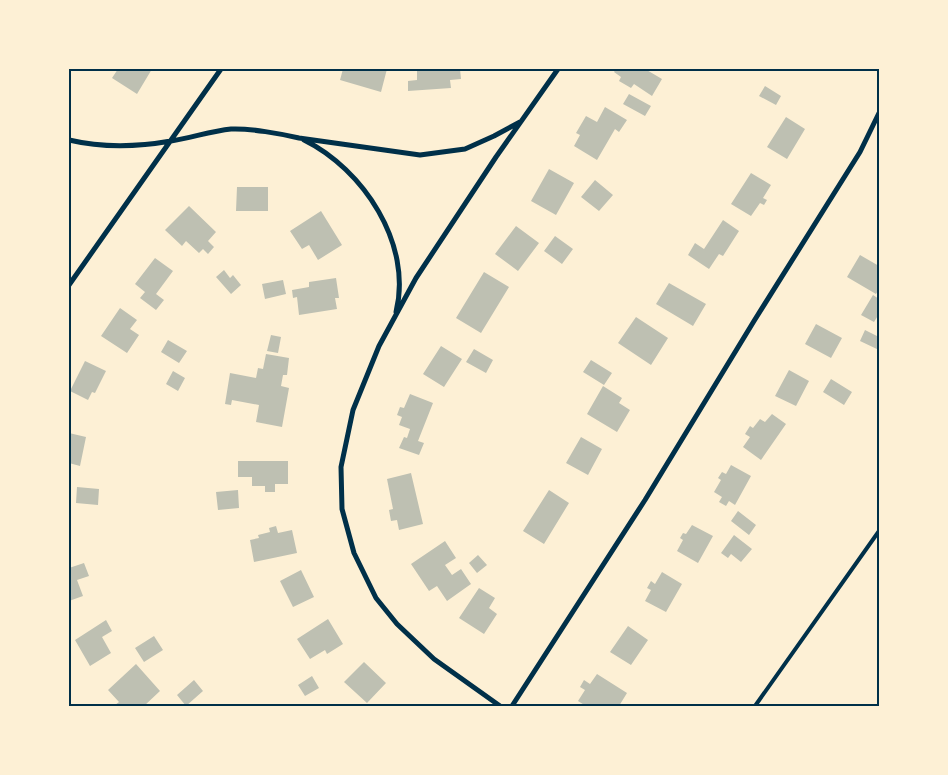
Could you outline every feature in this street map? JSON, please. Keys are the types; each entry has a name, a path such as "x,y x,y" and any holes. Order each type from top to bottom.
{"street":[{"path":"69,285 221,69"},
{"path":"500,706 434,659 397,624 376,598 354,553 342,509 340,467 352,410 379,346 416,278 558,69"},
{"path":"512,706 644,500 860,152 879,113"},
{"path":"69,140 83,144 121,147 170,141 232,129 282,134 420,155 465,149 522,121"},
{"path":"300,138 320,148 352,175 378,212 396,256 400,278 399,298 394,319"}],"lane":[{"path":"757,705 879,531"}],"building":[{"path":"118,69 152,69 137,94 112,78"},
{"path":"343,69 387,69 381,92 340,80"},
{"path":"417,69 460,69 461,79 450,80 451,88 408,91 408,81 417,80"},
{"path":"616,69 645,69 662,79 652,96 634,84 631,88 619,81 621,77 614,72"},
{"path":"765,86 781,96 776,105 759,96"},
{"path":"629,94 651,106 645,116 623,104"},
{"path":"605,107 627,120 619,132 615,129 597,160 574,146 580,135 576,133 586,116 597,122"},
{"path":"786,117 805,129 787,159 767,147"},
{"path":"549,169 574,183 556,215 531,201"},
{"path":"751,173 771,185 763,198 767,200 764,205 760,203 751,216 731,204"},
{"path":"595,180 613,195 599,211 581,197"},
{"path":"237,187 268,187 268,211 236,211"},
{"path":"189,206 216,232 208,241 214,247 208,254 203,249 199,253 186,241 182,246 165,230"},
{"path":"321,211 342,245 318,260 309,245 302,249 290,231"},
{"path":"723,220 739,231 723,256 719,254 709,269 688,255 695,243 704,249"},
{"path":"516,226 539,243 518,271 495,254"},
{"path":"555,236 573,249 562,264 544,251"},
{"path":"860,255 879,266 879,289 876,294 847,277"},
{"path":"155,258 173,271 156,294 164,300 156,310 140,298 145,292 135,284"},
{"path":"224,270 230,278 233,275 241,285 231,294 216,277"},
{"path":"484,272 509,287 481,333 456,318"},
{"path":"336,278 339,298 335,298 337,309 299,315 297,297 293,298 292,290 309,287 309,282"},
{"path":"283,280 286,294 265,299 262,284"},
{"path":"669,283 706,304 693,326 656,304"},
{"path":"873,295 879,299 879,314 874,322 861,315"},
{"path":"120,308 137,320 130,329 139,335 127,353 101,336"},
{"path":"636,317 668,338 651,365 618,343"},
{"path":"816,324 842,338 831,358 805,344"},
{"path":"865,330 879,337 879,350 860,341"},
{"path":"271,335 281,337 278,353 267,351"},
{"path":"168,340 187,351 179,363 161,352"},
{"path":"441,346 462,359 444,387 423,374"},
{"path":"474,349 493,360 486,373 466,362"},
{"path":"266,354 289,358 287,375 283,375 281,386 289,388 282,427 256,422 259,405 232,400 231,405 225,404 230,373 256,378 258,368 263,369"},
{"path":"591,360 612,373 604,385 583,372"},
{"path":"85,361 106,371 95,393 92,392 88,400 70,391"},
{"path":"789,370 809,381 796,406 775,396"},
{"path":"173,371 185,378 178,391 166,384"},
{"path":"831,379 852,392 844,405 823,392"},
{"path":"603,386 622,398 619,403 630,410 617,432 587,414"},
{"path":"410,394 433,403 418,441 424,443 419,455 399,448 404,437 407,438 410,429 399,425 402,417 397,415 400,407 404,408"},
{"path":"772,414 786,424 761,460 743,447 750,437 745,434 750,426 753,428 760,419 765,422"},
{"path":"69,433 86,437 80,466 69,463"},
{"path":"581,437 602,449 588,475 566,463"},
{"path":"238,461 288,461 288,484 275,484 275,492 265,492 265,486 252,486 252,477 238,477"},
{"path":"731,465 751,476 735,505 729,501 726,506 719,502 722,497 714,492 721,480 718,478 722,472 726,474"},
{"path":"411,473 423,524 399,530 397,520 391,521 389,510 393,509 387,479"},
{"path":"77,487 99,489 98,505 76,503"},
{"path":"238,490 239,508 218,510 216,492"},
{"path":"549,490 569,503 544,544 523,531"},
{"path":"738,511 756,525 749,535 731,521"},
{"path":"692,525 713,536 698,563 677,551 683,540 680,538 683,533 686,534"},
{"path":"276,526 278,533 292,530 297,553 254,562 250,540 259,538 258,535 270,532 269,528"},
{"path":"734,535 752,549 741,562 731,554 728,558 721,553"},
{"path":"445,541 456,558 445,565 452,575 461,569 471,584 447,601 437,586 429,591 411,564"},
{"path":"478,555 487,565 477,573 469,563"},
{"path":"84,563 89,576 77,580 83,596 69,601 69,568"},
{"path":"301,570 314,597 293,607 280,581"},
{"path":"662,572 682,584 666,612 645,601 651,590 647,588 651,581 655,584"},
{"path":"479,588 495,598 489,608 497,614 484,634 459,618"},
{"path":"328,619 343,644 327,654 325,650 310,659 297,639"},
{"path":"106,620 112,631 102,637 111,653 90,666 75,640"},
{"path":"628,626 648,640 631,665 610,652"},
{"path":"154,636 163,650 144,662 135,648"},
{"path":"364,662 386,683 367,703 344,682"},
{"path":"136,664 160,691 144,706 117,706 115,705 119,702 108,690"},
{"path":"597,674 627,693 619,706 586,706 578,701 585,690 580,687 584,680 590,684"},
{"path":"312,676 319,688 305,696 298,685"},
{"path":"194,680 203,691 186,706 177,695"}]}
